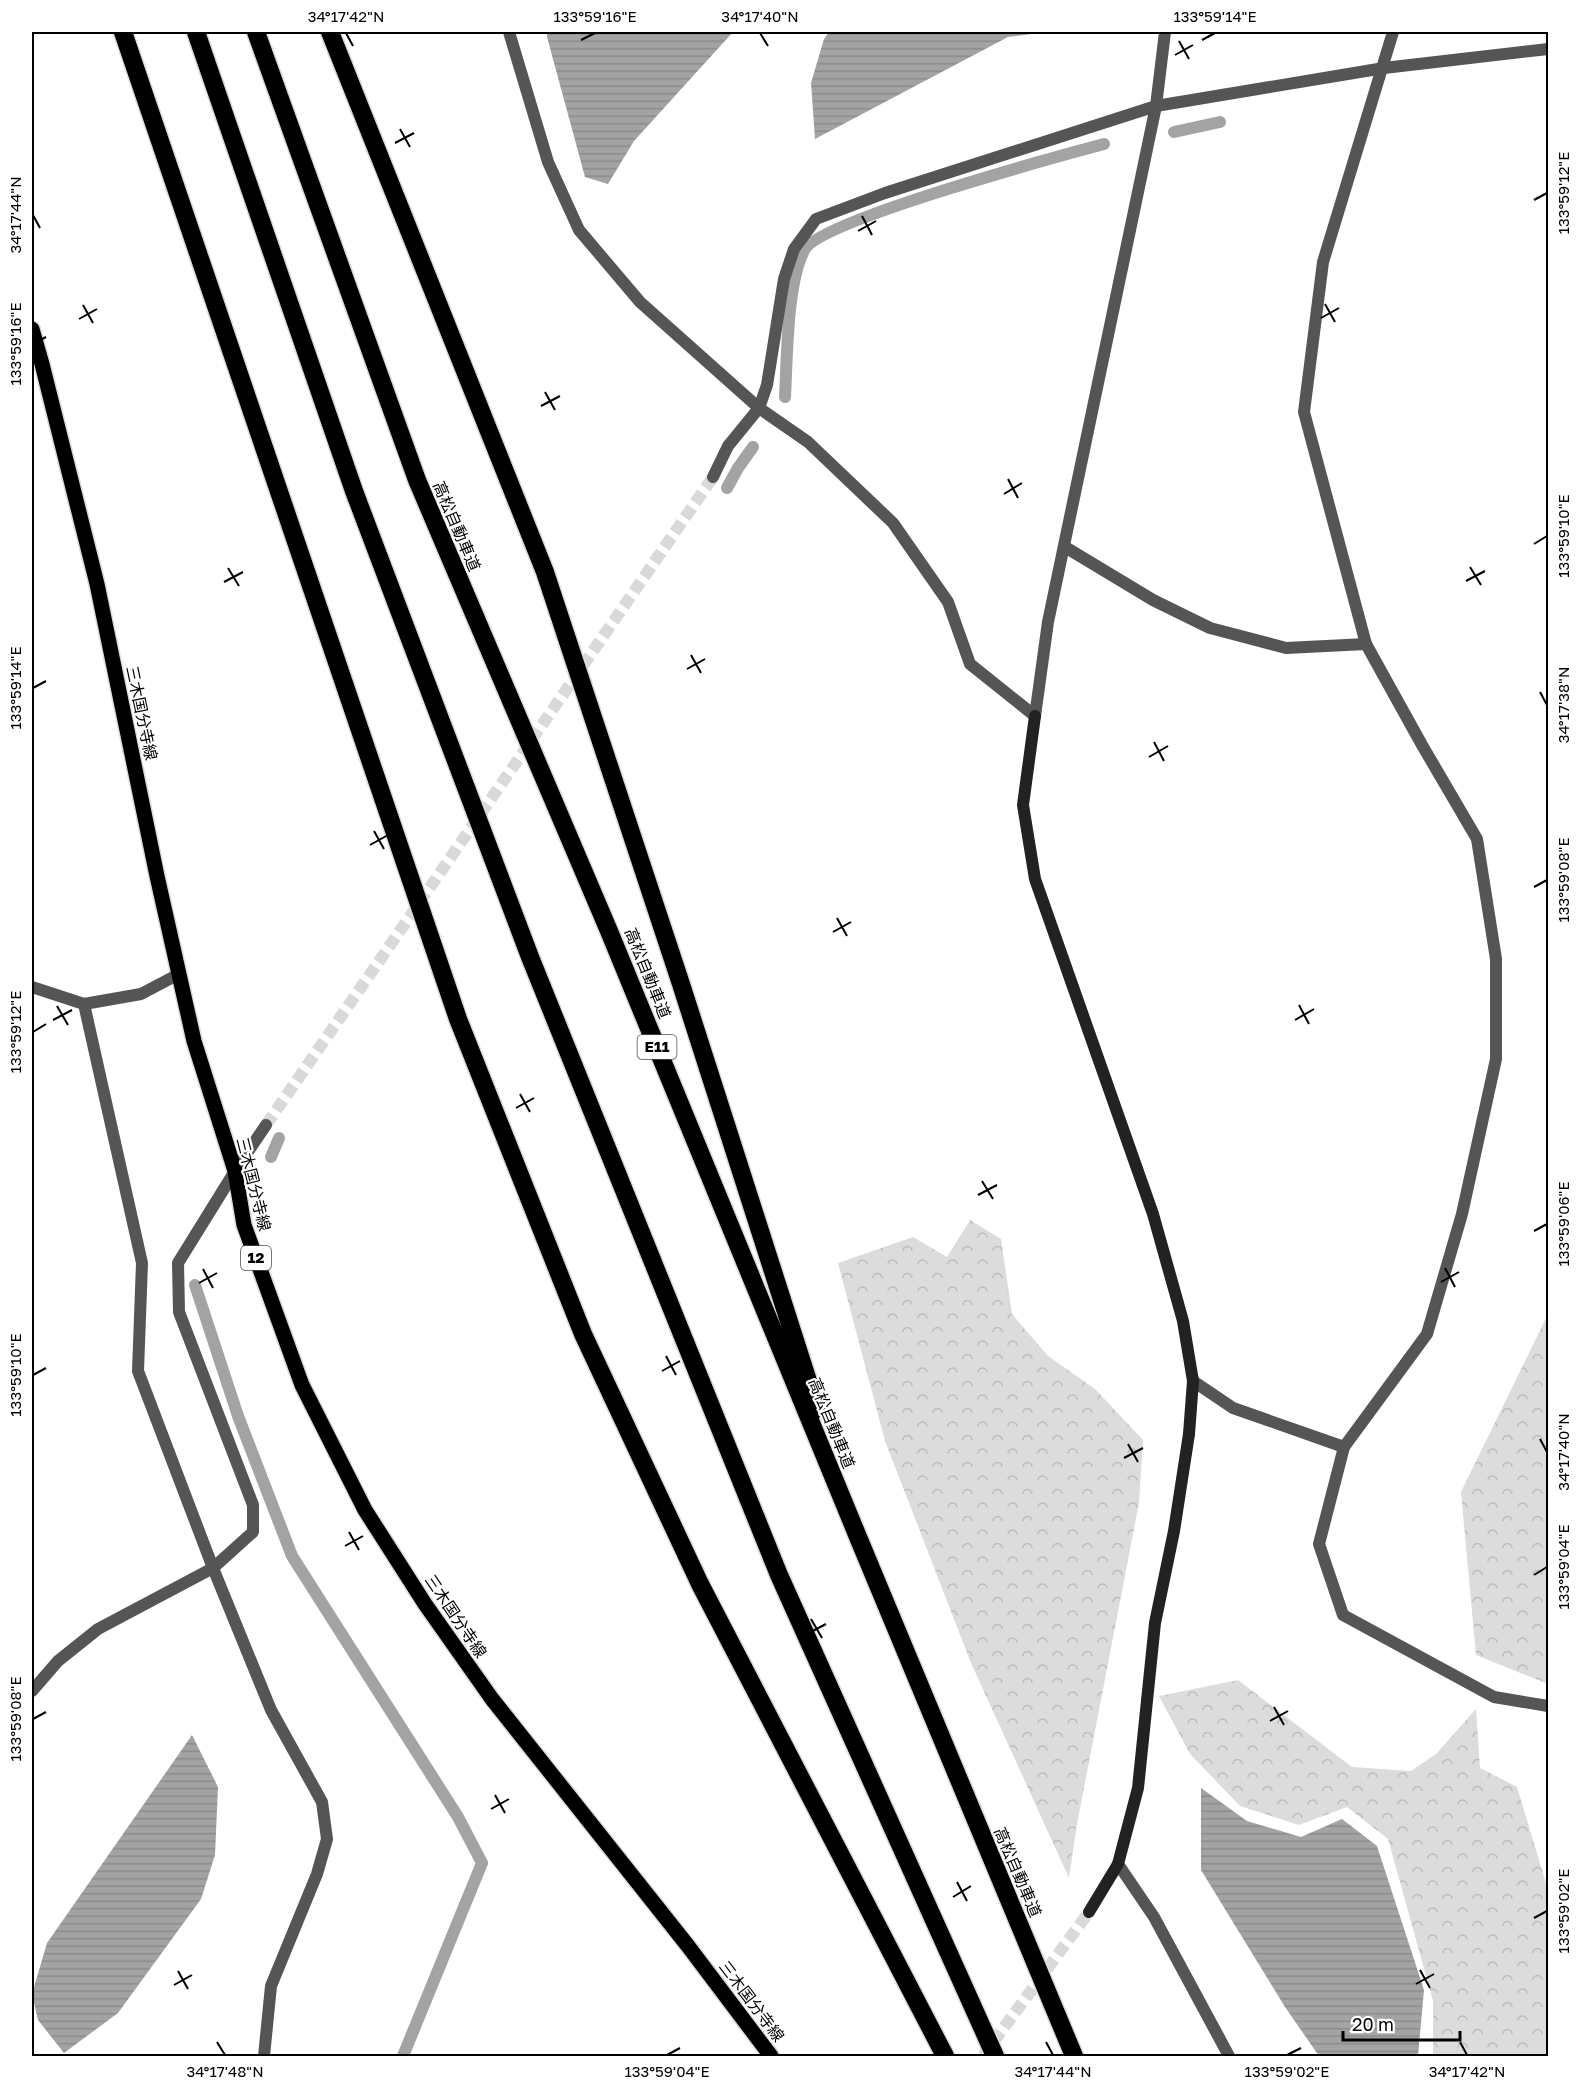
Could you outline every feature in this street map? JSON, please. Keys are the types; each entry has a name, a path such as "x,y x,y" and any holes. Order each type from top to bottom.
{"highway":[{"path":"123,32 458,1019 583,1334 700,1584 945,2056"},
{"path":"196,32 354,491 535,968 779,1575 995,2056"},
{"name":"高松自動車道","path":"256,32 417,480 609,931 1074,2056"},
{"path":"330,32 544,572 681,984 858,1538"}],"main road":[{"name":"三木国分寺線","path":"32,329 97,584 157,876 194,1041 235,1171 244,1224 302,1385 365,1510 425,1604 492,1699 688,1946 771,2056"}],"street":[{"path":"509,32 548,162 579,230 640,302 759,408 808,442 893,523 948,602 970,664 1035,716"},
{"path":"1089,1912 1118,1864 1138,1788 1155,1623 1174,1531 1189,1434 1193,1381 1182,1321 1154,1214 1035,879 1023,805 1048,622 1156,106 1165,32"},
{"path":"1393,32 1384,68 1323,262 1305,411 1366,644 1477,839 1496,959 1496,1059 1462,1214 1426,1334 1344,1448 1319,1544 1343,1615 1494,1697 1548,1706"},
{"path":"713,477 728,446 759,408 767,385 784,279 794,249 816,219 885,193 1156,106 1384,68 1548,50"},
{"path":"1065,547 1153,600 1210,628 1286,648 1366,644"},
{"path":"32,987 84,1004 141,993 179,974"},
{"path":"84,1004 142,1263 138,1371 213,1568 271,1710 322,1802 327,1839 317,1874 271,1986 264,2056"},
{"path":"32,1691 58,1661 98,1629 213,1568 253,1532 253,1505 179,1312 178,1263 266,1125"},
{"path":"1193,1381 1233,1408 1344,1448"},
{"path":"1118,1864 1154,1917 1229,2056"}],"green space":[{"path":"970,1220 1001,1239 1012,1314 1048,1356 1095,1389 1143,1440 1139,1503 1077,1824 1069,1878 971,1663 885,1441 838,1263 913,1237 947,1257"},
{"path":"1548,1314 1548,1684 1476,1655 1461,1492"},
{"path":"1238,1680 1352,1767 1411,1771 1436,1754 1476,1709 1480,1768 1517,1787 1548,1890 1548,2056 1433,2056 1433,2001 1388,1839 1347,1807 1299,1825 1240,1806 1190,1754 1159,1696"}],"shaded area":[{"path":"547,32 733,32 634,141 608,184 585,177"},
{"path":"829,32 1047,32 1008,37 815,139 811,83 824,39"},
{"path":"192,1735 218,1787 215,1855 201,1899 118,2013 64,2053 38,2020 32,1994 47,1943"},
{"path":"1201,1788 1247,1821 1301,1837 1342,1819 1377,1846 1424,1990 1418,2056 1319,2056 1285,2007 1201,1870"}],"waterway":[{"path":"1174,132 1220,122"},
{"path":"785,397 791,299 799,262 805,249 821,237 896,206 1104,144"},
{"path":"727,488 753,447"},
{"path":"271,1157 279,1138"},
{"path":"195,1285 238,1416 292,1556 458,1817 482,1863 403,2056"}],"tunnel":[{"path":"266,1125 713,477"},
{"path":"983,2056 1089,1912"}]}
